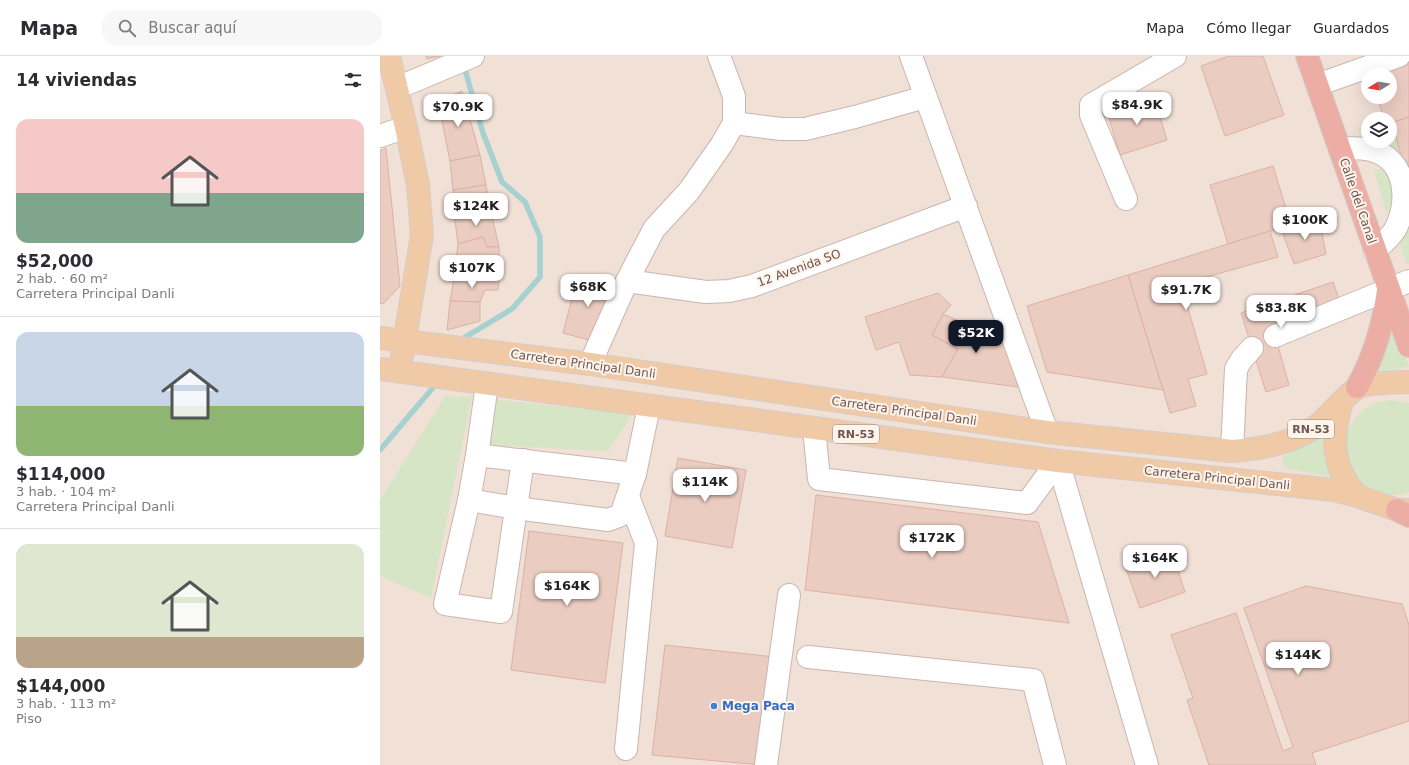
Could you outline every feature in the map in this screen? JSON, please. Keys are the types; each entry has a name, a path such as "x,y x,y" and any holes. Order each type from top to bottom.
{"highway":[{"name":"Calle del Canal","path":"1307,56 1388,290 1409,346"},
{"path":"1357,388 1365,374 1379,336 1388,290"}],"main road":[{"path":"389,56 406,126 418,185 422,235 404,341 389,370"},
{"name":"Carretera Principal Danli","path":"380,338 590,364 1047,432 1232,452 1253,450 1274,445 1298,436 1320,424 1357,388"},
{"name":"Carretera Principal Danli","path":"389,370 1058,461 1334,490 1405,512"},
{"path":"1357,388 1409,382"},
{"path":"1341,404 1336,426 1335,452 1341,472 1357,496"}],"street":[{"path":"397,88 473,56"},
{"path":"590,364 626,281 654,229 689,191 722,144 734,123 734,96 719,56"},
{"path":"911,56 1047,432"},
{"path":"1126,199 1091,115 1091,105 1175,56"},
{"path":"1317,85 1399,56"},
{"path":"734,123 781,130 805,129 854,117 925,96"},
{"path":"380,136 406,126"},
{"path":"1340,149 1355,148 1380,154 1397,168 1406,188 1402,213 1396,228 1375,251"},
{"name":"12 Avenida SO","path":"626,281 706,292 729,291 752,286 966,206"},
{"path":"1275,336 1409,282"},
{"path":"1232,452 1236,369 1242,359 1252,348"},
{"path":"487,384 478,455 445,604 501,612 523,460"},
{"path":"469,500 516,508 608,520 621,515 635,474 649,406"},
{"path":"814,428 819,479 1027,503 1058,461"},
{"path":"478,455 635,474"},
{"path":"1058,461 1147,765"},
{"path":"626,749 646,543 628,496"},
{"path":"766,765 789,595"},
{"path":"808,657 1033,680 1055,765"}],"shaded area":[{"path":"380,56 1409,56 1409,765 380,765"}],"green space":[{"path":"1361,127 1361,138 1358,128"},
{"path":"1397,142 1399,149 1391,150 1382,148 1397,148"},
{"path":"1381,169 1389,172 1397,187 1391,209 1386,212 1374,170"},
{"path":"1409,220 1409,264 1407,264 1399,241"},
{"path":"1394,326 1409,366 1375,375"},
{"path":"445,396 472,397 431,598 380,576 380,500"},
{"path":"492,399 633,414 608,451 483,445"},
{"path":"1392,400 1409,403 1409,492 1388,495 1371,490 1358,479 1349,463 1346,446 1349,428 1359,413 1377,403"},
{"path":"1325,434 1324,456 1331,477 1284,468 1282,457"}],"building":[{"path":"426,56 440,56 427,59"},
{"path":"1229,56 1263,56 1284,115 1225,136 1201,66"},
{"path":"1409,61 1409,117 1397,121 1397,112 1382,112 1379,104 1397,104 1397,68 1389,68"},
{"path":"462,91 480,155 450,161 438,101"},
{"path":"1154,97 1167,140 1120,155 1107,111"},
{"path":"1409,117 1409,170 1407,170 1397,142 1397,121"},
{"path":"386,148 400,286 383,304 380,303 380,151"},
{"path":"480,155 486,185 453,190 450,161"},
{"path":"1273,166 1291,225 1228,244 1210,185"},
{"path":"486,185 490,207 454,214 453,190"},
{"path":"490,207 499,247 487,247 483,237 458,244 454,214"},
{"path":"1319,218 1326,254 1294,264 1282,231"},
{"path":"1270,231 1278,257 1181,284 1207,374 1188,379 1196,406 1170,413 1128,275"},
{"path":"483,237 487,247 499,247 499,280 454,279 458,244"},
{"path":"578,275 612,284 597,342 563,333"},
{"path":"1128,275 1163,390 1047,372 1027,306"},
{"path":"454,279 499,280 498,290 485,290 480,302 450,301"},
{"path":"1333,282 1340,302 1272,325 1289,385 1266,392 1241,313"},
{"path":"938,293 951,305 943,314 932,335 958,349 942,377 910,375 899,342 876,350 865,317"},
{"path":"450,301 480,302 480,321 447,330"},
{"path":"943,314 1007,342 1018,387 942,377 958,349 932,335"},
{"path":"678,458 746,470 732,548 665,536"},
{"path":"816,495 1038,522 1069,623 805,590"},
{"path":"529,531 623,543 605,683 511,670"},
{"path":"1171,550 1185,592 1140,608 1125,566"},
{"path":"1306,586 1402,604 1409,625 1409,721 1312,753 1316,765 1209,765 1187,700 1193,698 1171,635 1236,613 1283,751 1293,747 1244,608"},
{"name":"Mega Paca","path":"665,645 775,657 761,765 652,755"}],"waterway":[{"path":"462,339 512,309 540,277 540,237 525,202 502,182 483,133 464,66"},
{"path":"380,450 437,383"}],"place":[{"name":"Mega Paca","path":"714,706"}]}
